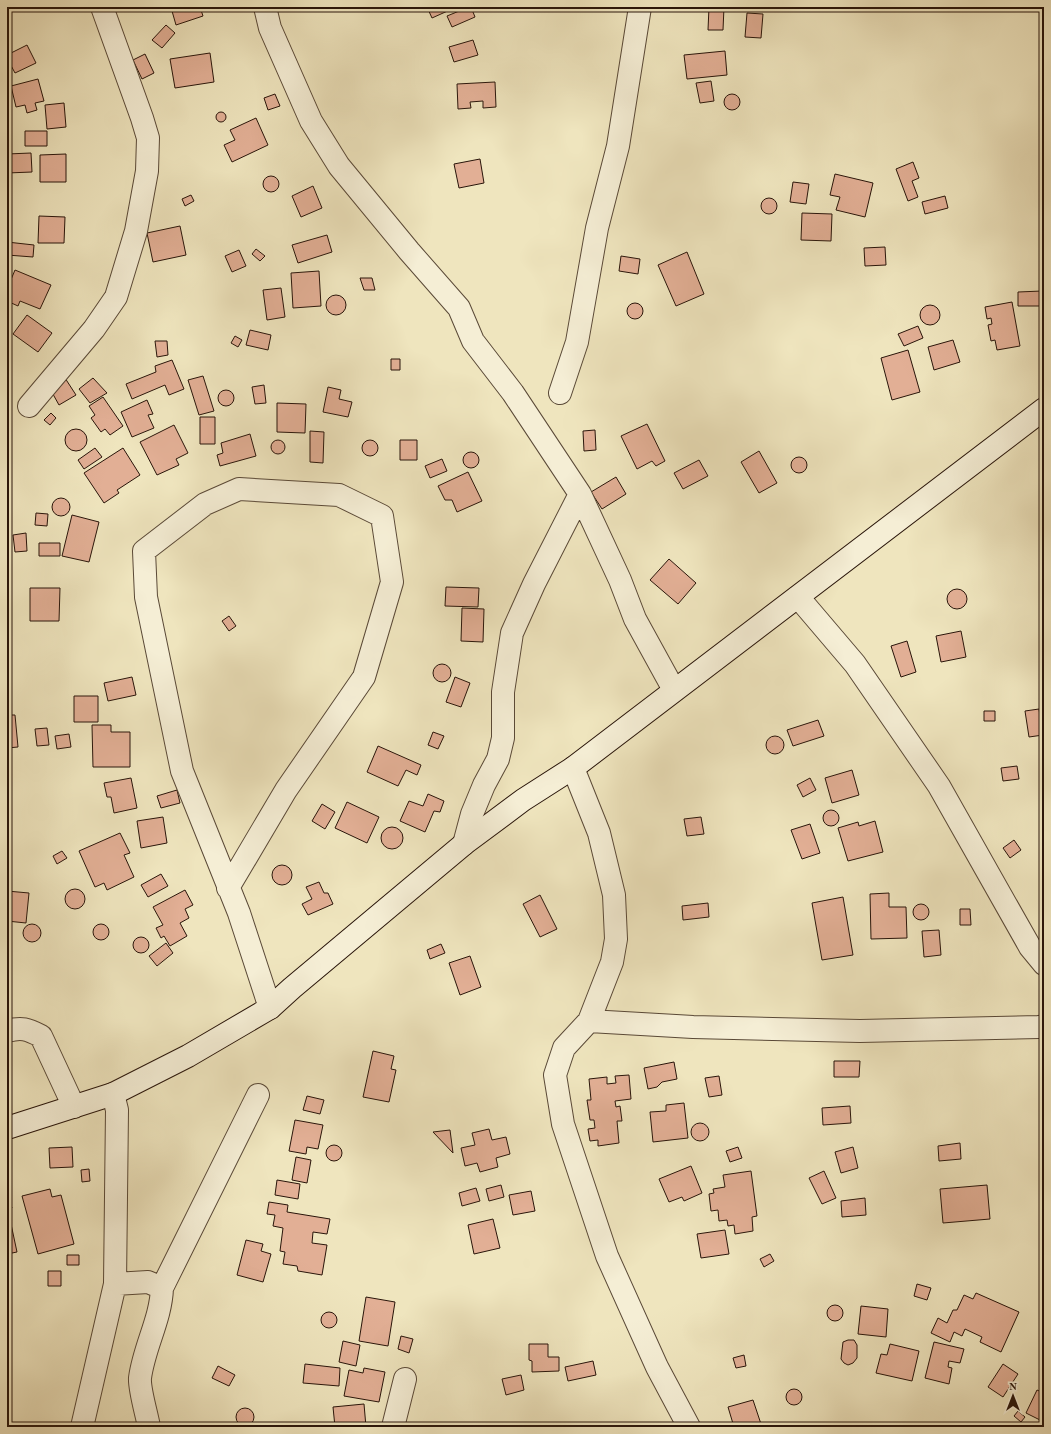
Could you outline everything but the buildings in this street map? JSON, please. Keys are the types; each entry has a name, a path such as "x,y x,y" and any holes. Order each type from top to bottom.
{"street":[{"path":"29,406 94,329 116,297 136,232 147,171 148,138 102,7"},
{"path":"265,7 270,28 311,121 339,166 408,251 459,308 473,341 514,393 580,494 620,580 635,619 674,690"},
{"path":"560,393 577,342 597,228 618,146 640,7"},
{"path":"7,1128 113,1094 188,1056 270,1008 464,844 523,800 573,768 1044,408"},
{"path":"228,888 286,790 364,677 392,582 382,516 339,495 239,490 205,504 144,551 146,597 182,771 228,888 238,913 270,1008"},
{"path":"464,844 472,814 484,785 498,759 503,738 503,692 512,632 534,584 580,494"},
{"path":"798,597 855,664 939,786 1030,947 1044,964"},
{"path":"573,768 599,833 614,895 616,939 612,962 589,1022 564,1048 555,1076 563,1124 607,1256 657,1368 689,1427"},
{"path":"589,1022 693,1027 860,1031 1044,1026"},
{"path":"7,1031 19,1028 31,1031 41,1036 74,1107"},
{"path":"82,1427 115,1284 117,1110 113,1094"},
{"path":"149,1427 140,1380 150,1336 161,1303 162,1288 258,1095"},
{"path":"115,1284 148,1282 162,1288"},
{"path":"393,1427 405,1379"}]}
